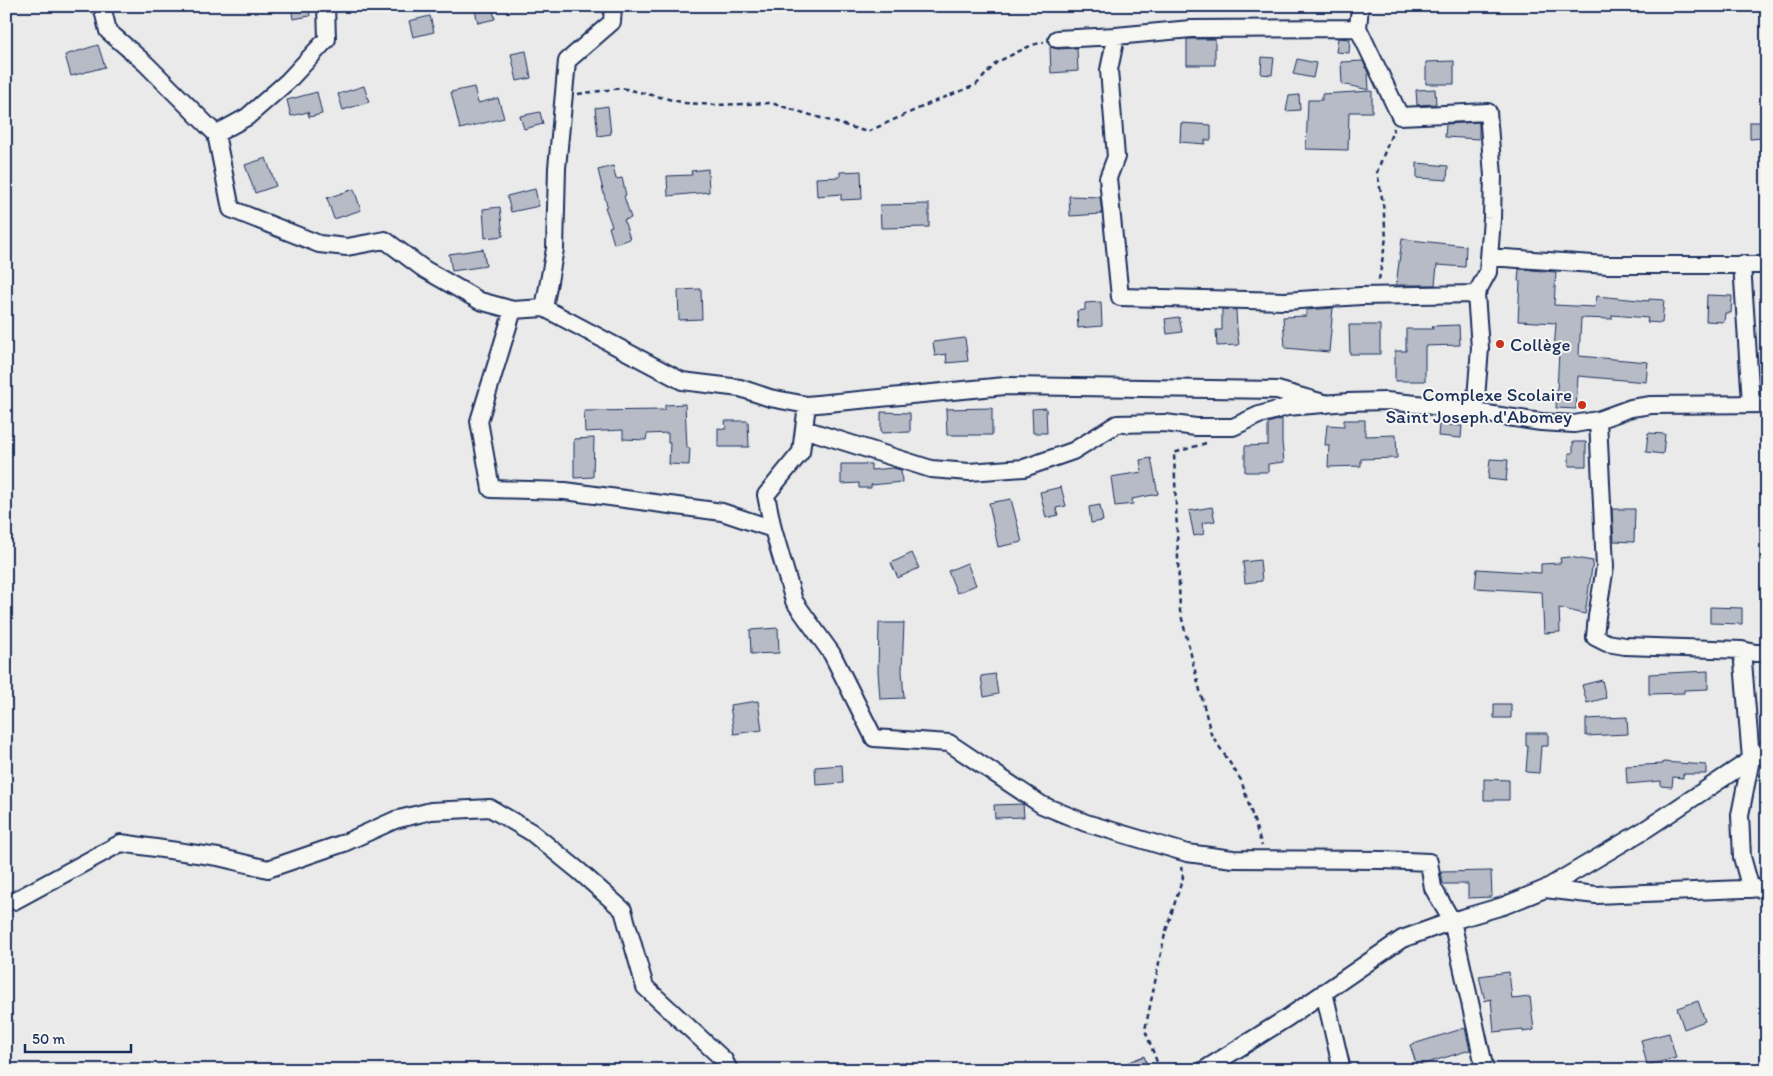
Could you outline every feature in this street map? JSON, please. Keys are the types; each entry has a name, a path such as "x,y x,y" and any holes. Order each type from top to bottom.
{"street":[{"path":"102,6 108,30 146,64 216,134 231,209 318,244 347,247 385,240 424,269 480,301 513,310 544,308 682,381 740,388 770,398 807,405 1005,386 1276,390 1327,404"},
{"path":"216,134 247,117 288,81 327,39 326,6"},
{"path":"544,308 555,250 557,168 567,61 612,22 612,6"},
{"path":"1360,6 1358,28 1400,116 1488,112 1492,176 1489,257 1488,272 1476,294 1480,348 1475,411"},
{"path":"1057,39 1191,29 1358,28"},
{"path":"1116,36 1109,70 1116,157 1108,178 1120,297 1285,301 1372,296 1476,294"},
{"path":"1489,257 1608,265 1767,265"},
{"path":"804,429 931,469 969,472 1024,468 1073,451 1116,424 1165,423 1196,427 1232,427 1259,415 1287,407 1348,402 1386,402 1475,411 1549,423 1574,424 1598,420 1631,408 1651,404 1759,404 1742,264"},
{"path":"513,310 479,421 491,489 565,491 722,512 773,529"},
{"path":"807,405 800,452 766,495 773,529 794,601 832,654 874,738 949,743 1042,805 1086,823 1187,854 1233,859 1429,862 1433,888 1452,921 1485,1070"},
{"path":"1598,420 1605,567 1595,637 1607,643 1625,646 1742,650 1767,653"},
{"path":"1545,888 1596,895 1759,889 1742,857 1740,815 1751,759 1742,650"},
{"path":"1204,1070 1287,1018 1402,939 1452,921 1503,906 1545,888 1646,829 1767,749"},
{"path":"14,901 121,843 218,857 268,869 344,843 395,820 430,811 490,808 531,832 623,910 645,987 724,1060 728,1070"},
{"path":"1324,992 1342,1070"}],"path":[{"path":"564,96 622,88 685,103 716,105 771,103 867,132 976,85 997,62 1032,45 1057,39"},
{"path":"1372,296 1380,276 1386,238 1384,203 1377,172 1388,140 1400,116"},
{"path":"1208,442 1174,453 1180,611 1211,734 1241,780 1266,859"},
{"path":"1160,1070 1145,1030 1165,934 1183,877 1177,850"}],"building":[{"path":"291,6 309,6 310,16 293,19"},
{"path":"474,6 492,6 495,19 478,23"},
{"path":"430,16 434,32 413,37 409,21"},
{"path":"1338,38 1350,39 1349,53 1336,52"},
{"path":"1187,39 1215,39 1215,65 1187,65"},
{"path":"98,45 105,67 71,76 65,55"},
{"path":"1050,47 1058,49 1077,48 1078,71 1051,73"},
{"path":"526,51 531,78 517,81 511,54"},
{"path":"1262,57 1274,58 1272,75 1261,74"},
{"path":"1297,59 1316,63 1313,78 1293,74"},
{"path":"1363,61 1368,73 1369,90 1342,84 1341,62"},
{"path":"1454,61 1454,84 1426,84 1426,62"},
{"path":"364,86 369,102 343,110 338,94"},
{"path":"474,87 478,103 498,98 504,118 460,129 451,92"},
{"path":"1435,89 1436,104 1417,105 1416,90"},
{"path":"1372,91 1372,112 1349,112 1348,150 1306,149 1308,100 1322,100 1322,94"},
{"path":"317,92 322,114 309,117 308,112 291,116 287,100"},
{"path":"1299,95 1300,110 1286,111 1289,96"},
{"path":"608,106 611,134 598,136 595,108"},
{"path":"540,112 543,124 524,129 520,116"},
{"path":"1479,122 1479,139 1445,137 1446,124"},
{"path":"1750,122 1762,122 1763,138 1750,139"},
{"path":"1181,123 1211,125 1211,140 1205,140 1205,144 1180,142"},
{"path":"266,158 276,186 255,193 245,165"},
{"path":"1417,163 1448,166 1447,180 1417,178"},
{"path":"613,166 616,179 622,178 626,195 624,196 631,218 624,220 630,239 614,244 609,227 612,226 605,207 607,206 598,170"},
{"path":"708,169 709,192 668,196 667,176 692,175 691,171"},
{"path":"861,171 862,199 841,200 841,194 817,196 816,178 840,177 840,172"},
{"path":"354,189 361,210 334,219 327,198"},
{"path":"535,189 539,206 511,212 507,196"},
{"path":"1069,196 1100,197 1102,214 1070,216"},
{"path":"929,204 929,227 881,228 880,205"},
{"path":"500,207 503,236 485,238 483,209"},
{"path":"1402,239 1466,246 1465,267 1437,265 1435,285 1396,285"},
{"path":"483,249 486,266 452,271 449,254"},
{"path":"1519,269 1556,272 1554,305 1595,307 1597,296 1649,301 1649,299 1664,300 1662,323 1647,322 1648,318 1612,315 1612,319 1581,318 1579,356 1648,362 1646,382 1578,376 1576,409 1556,408 1559,352 1554,352 1556,323 1518,321"},
{"path":"701,289 702,319 679,320 678,290"},
{"path":"1707,295 1732,296 1731,313 1725,313 1724,322 1706,321"},
{"path":"1101,302 1102,326 1078,328 1077,311 1085,310 1085,303"},
{"path":"1333,308 1329,352 1285,348 1283,317 1306,316 1306,310"},
{"path":"1222,309 1236,310 1239,345 1217,346 1216,330 1222,330"},
{"path":"1179,317 1182,332 1167,334 1165,319"},
{"path":"1349,325 1380,325 1380,354 1350,354"},
{"path":"1459,325 1460,345 1425,346 1425,381 1395,381 1395,351 1406,351 1406,329 1433,329 1432,326"},
{"path":"965,338 968,361 947,363 946,354 935,356 933,342"},
{"path":"685,404 687,448 690,448 689,465 669,464 670,443 668,443 668,433 647,434 646,440 623,439 623,430 585,432 584,411 665,410 665,405"},
{"path":"992,408 992,435 947,435 946,409"},
{"path":"1046,408 1047,433 1033,433 1032,409"},
{"path":"881,412 910,413 910,432 881,433"},
{"path":"1282,419 1284,462 1268,464 1268,472 1245,472 1245,446 1268,445 1268,423"},
{"path":"1344,420 1365,420 1365,436 1396,435 1397,458 1361,459 1361,466 1328,467 1329,445 1325,445 1327,425 1344,426"},
{"path":"725,421 748,421 749,447 718,447 718,428 726,429"},
{"path":"1439,424 1462,426 1461,438 1438,436"},
{"path":"1648,433 1665,434 1663,454 1646,452"},
{"path":"594,438 593,477 574,478 574,439"},
{"path":"1573,442 1586,442 1586,466 1569,466 1569,453 1573,453"},
{"path":"1151,458 1158,494 1132,499 1133,504 1115,506 1111,477 1142,472 1140,460"},
{"path":"1490,459 1508,460 1506,481 1488,479"},
{"path":"841,464 871,464 871,470 893,468 901,470 902,482 871,485 871,488 859,488 859,483 841,484"},
{"path":"1061,487 1066,506 1056,508 1058,515 1046,518 1040,492"},
{"path":"1011,499 1022,542 998,547 989,503"},
{"path":"1100,505 1103,521 1091,523 1089,507"},
{"path":"1212,507 1215,521 1202,523 1204,534 1194,536 1189,511"},
{"path":"1612,509 1635,509 1634,542 1614,541"},
{"path":"912,553 919,568 898,578 891,563"},
{"path":"1569,557 1593,561 1585,614 1559,608 1560,632 1544,633 1542,592 1475,588 1477,569 1541,573 1541,564 1561,563 1560,558"},
{"path":"1260,560 1262,581 1245,583 1243,562"},
{"path":"967,563 976,585 957,593 948,571"},
{"path":"1710,607 1742,608 1742,624 1710,623"},
{"path":"879,623 904,623 902,671 904,698 880,699 878,671"},
{"path":"778,628 779,653 751,654 750,630"},
{"path":"1708,671 1708,689 1684,690 1684,693 1649,694 1649,674"},
{"path":"995,674 998,694 984,697 981,676"},
{"path":"1602,680 1606,698 1587,703 1582,685"},
{"path":"758,701 762,730 734,734 730,705"},
{"path":"1494,704 1511,704 1511,718 1494,718"},
{"path":"1627,717 1628,734 1586,736 1586,719"},
{"path":"1526,733 1548,733 1548,746 1541,746 1539,773 1526,772 1528,746 1526,746"},
{"path":"1663,762 1706,765 1706,774 1683,774 1683,778 1673,777 1672,787 1661,786 1661,781 1627,784 1626,766 1663,764"},
{"path":"842,765 843,783 816,785 815,767"},
{"path":"1484,779 1509,780 1509,800 1484,800"},
{"path":"1023,804 1024,817 995,818 994,805"},
{"path":"1491,871 1492,897 1468,898 1468,884 1443,884 1441,872"},
{"path":"1509,972 1512,999 1530,997 1534,1030 1523,1032 1523,1029 1494,1032 1491,999 1485,1001 1479,976"},
{"path":"1698,1001 1705,1021 1684,1029 1677,1008"},
{"path":"1465,1028 1470,1050 1417,1066 1410,1045"},
{"path":"1669,1033 1676,1058 1647,1065 1641,1040"},
{"path":"1144,1056 1149,1070 1111,1069"}],"place":[{"name":"Collège","path":"1500,344"},
{"name":"Complexe Scolaire Saint Joseph d'Abomey","path":"1582,405"}]}
